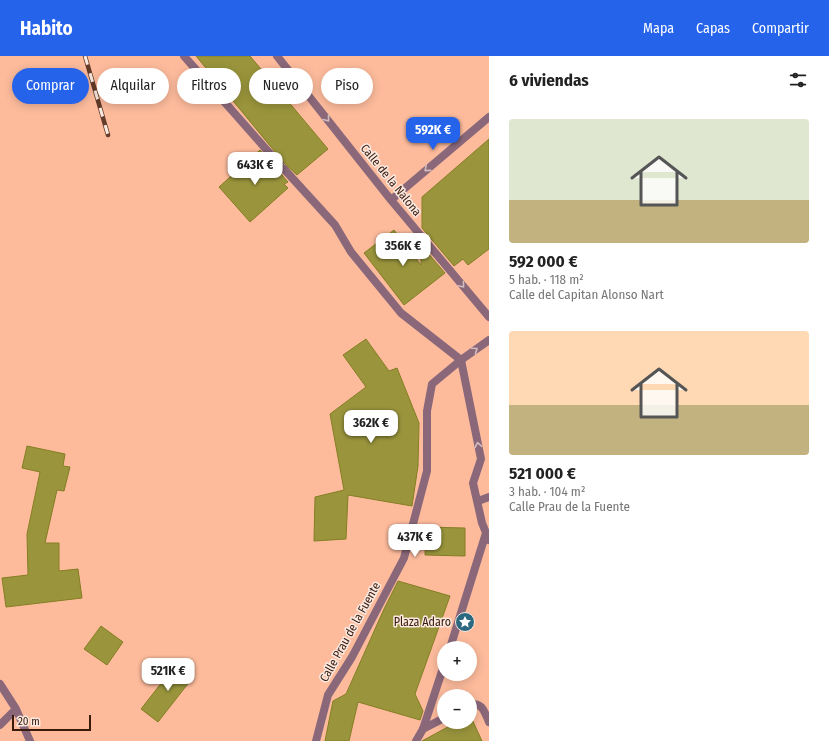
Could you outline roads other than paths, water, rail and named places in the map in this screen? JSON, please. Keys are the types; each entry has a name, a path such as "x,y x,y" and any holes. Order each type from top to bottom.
{"street":[{"path":"184,56 335,225 351,252 401,313 461,360 481,459 474,483 482,522 488,537 452,641"},
{"name":"Calle de la Nalona","path":"277,56 391,200 489,317"},
{"path":"391,200 489,117"},
{"name":"Calle Prau de la Fuente","path":"316,741 328,695 352,657 404,558 427,471 427,411 432,384 461,360 489,340"},
{"path":"478,501 489,498"},
{"path":"416,741 423,729 439,681"},
{"path":"0,684 16,709 30,741"},
{"path":"477,704 482,706 489,722"},
{"path":"0,724 16,709"},
{"path":"423,729 437,722"}],"railway":[{"path":"85,56 108,135"}],"place":[{"name":"Plaza Adaro","path":"465,622"}]}
